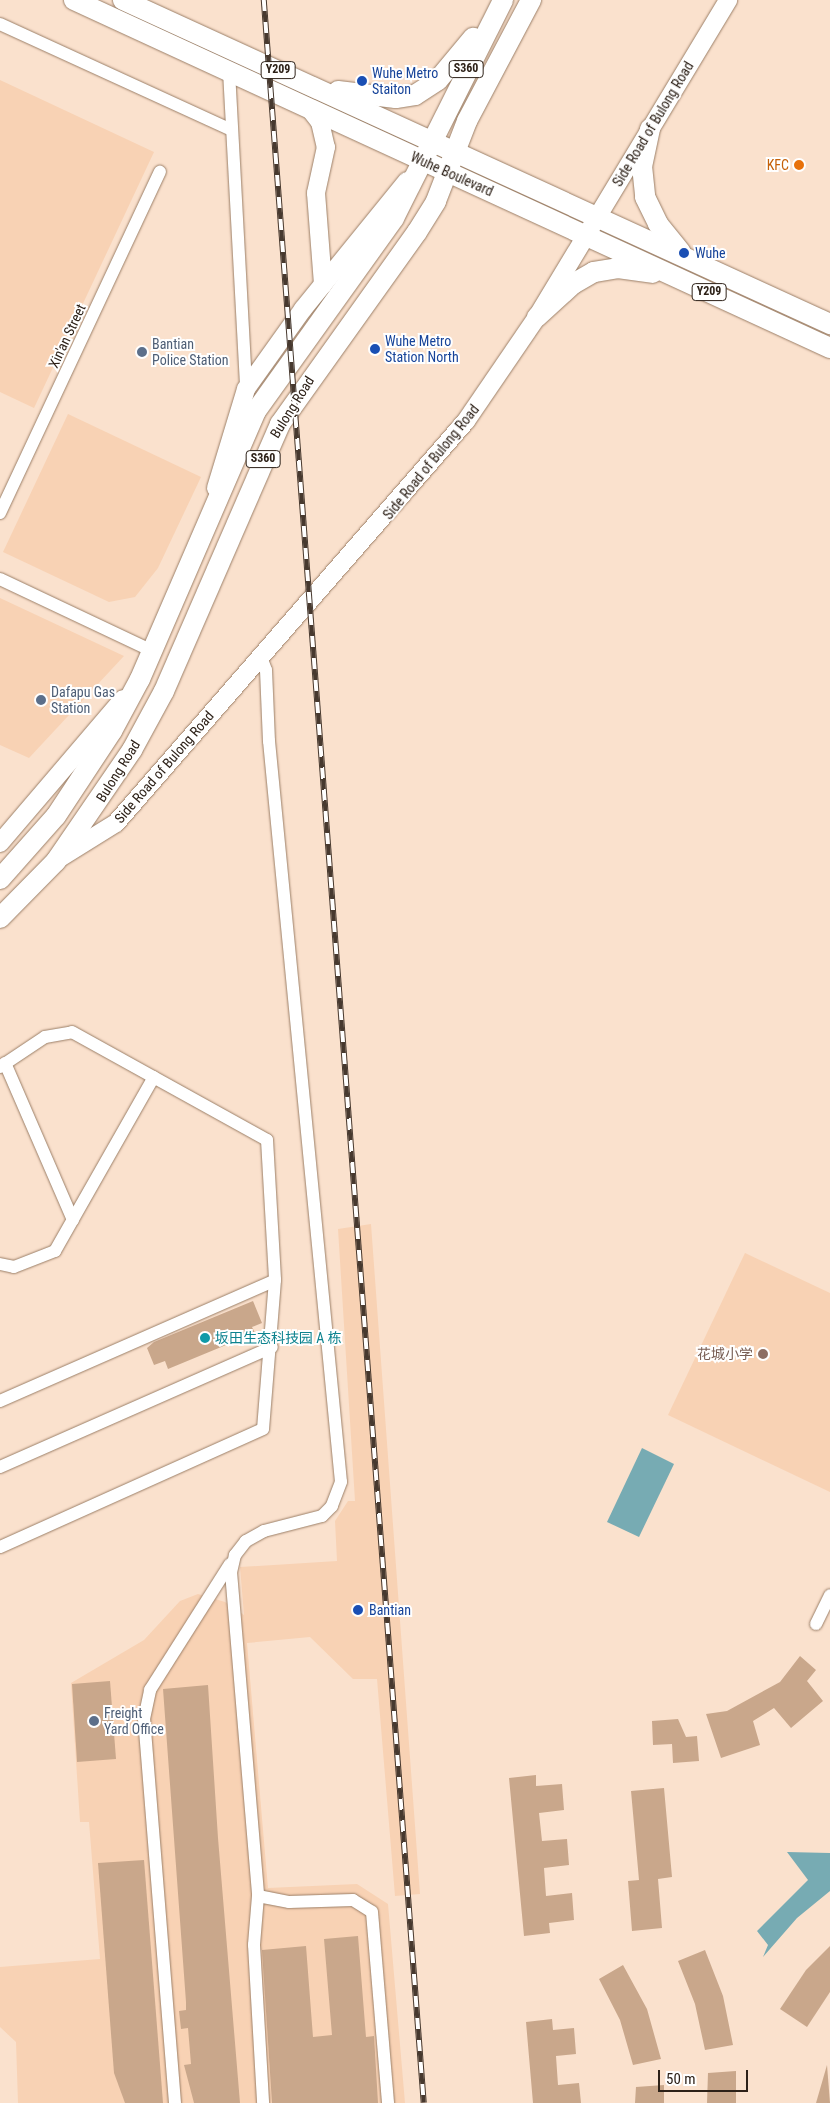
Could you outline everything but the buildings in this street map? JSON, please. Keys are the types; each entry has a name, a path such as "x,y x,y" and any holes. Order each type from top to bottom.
{"main road":[{"name":"Wuhe Boulevard","path":"74,0 830,348"},
{"name":"Wuhe Boulevard","path":"124,0 830,324"},
{"name":"Bulong Road","path":"0,918 56,861 115,779 164,691 283,418 397,264 436,201 456,151 531,0"},
{"name":"Side Road of Bulong Road","path":"56,861 116,823 441,453 537,317 728,0"},
{"path":"319,89 396,98 424,92 438,80 502,2"},
{"name":"Bulong Road","path":"0,879 36,843 76,789 140,679 210,516 268,391 375,249 424,161 432,140 502,2"},
{"path":"309,108 325,138 316,194 323,285"},
{"path":"650,129 642,166 645,197 658,224 686,257"},
{"path":"210,516 246,389 323,285 424,161"},
{"path":"537,317 573,284 594,272 618,268 677,277"},
{"path":"0,844 140,679"}],"street":[{"path":"0,24 232,130"},
{"path":"229,71 246,389"},
{"name":"Xin'an Street","path":"0,513 160,172"},
{"path":"0,579 152,651"},
{"path":"176,2103 146,1704 235,1555 246,1541 264,1531 322,1516 332,1506 341,1482 269,741 266,670 261,657"},
{"path":"0,1547 263,1429 272,1347 275,1280 267,1140 72,1032 45,1037 2,1065 73,1220"},
{"path":"0,1264 14,1267 56,1251 154,1077"},
{"path":"0,1402 275,1280"},
{"path":"0,1467 272,1347"},
{"path":"235,1555 231,1588 258,1896 254,1945 263,2103"},
{"path":"816,1624 830,1595"},
{"path":"258,1896 282,1902 353,1900 372,1912 388,2103"}],"shaded area":[{"path":"0,80 154,152 34,408 0,392"},
{"path":"68,414 201,477 158,568 135,597 109,602 3,552"},
{"name":"Dafapu Gas Station","path":"0,598 124,656 29,758 0,745"},
{"path":"371,1224 420,1894 395,1896 377,1679 353,1679 310,1637 247,1643 268,1888 357,1884 388,1904 405,2103 18,2103 16,2042 0,2027 0,1967 100,1959 89,1822 80,1822 71,1683 144,1640 180,1601 198,1594 225,1602 244,1615 240,1567 337,1561 335,1521 348,1501 355,1501 338,1229"},
{"name":"花城小学","path":"745,1253 830,1293 830,1492 668,1415"}],"water":[{"path":"642,1448 674,1464 639,1537 607,1522"},
{"path":"787,1852 830,1853 830,1891 797,1918 763,1957 768,1945 757,1931 808,1880"}],"railway":[{"path":"264,0 424,2103"}],"place":[{"name":"Wuhe Metro Staiton","path":"362,81"},
{"name":"KFC","path":"799,165"},
{"name":"Wuhe","path":"684,253"},
{"name":"Wuhe Metro Station North","path":"375,349"},
{"name":"Bantian Police Station","path":"142,352"},
{"name":"Dafapu Gas Station","path":"41,700"},
{"name":"坂田生态科技园 A 栋","path":"205,1338"},
{"name":"花城小学","path":"763,1354"},
{"name":"Bantian","path":"358,1610"},
{"name":"Freight Yard Office","path":"94,1721"}]}
